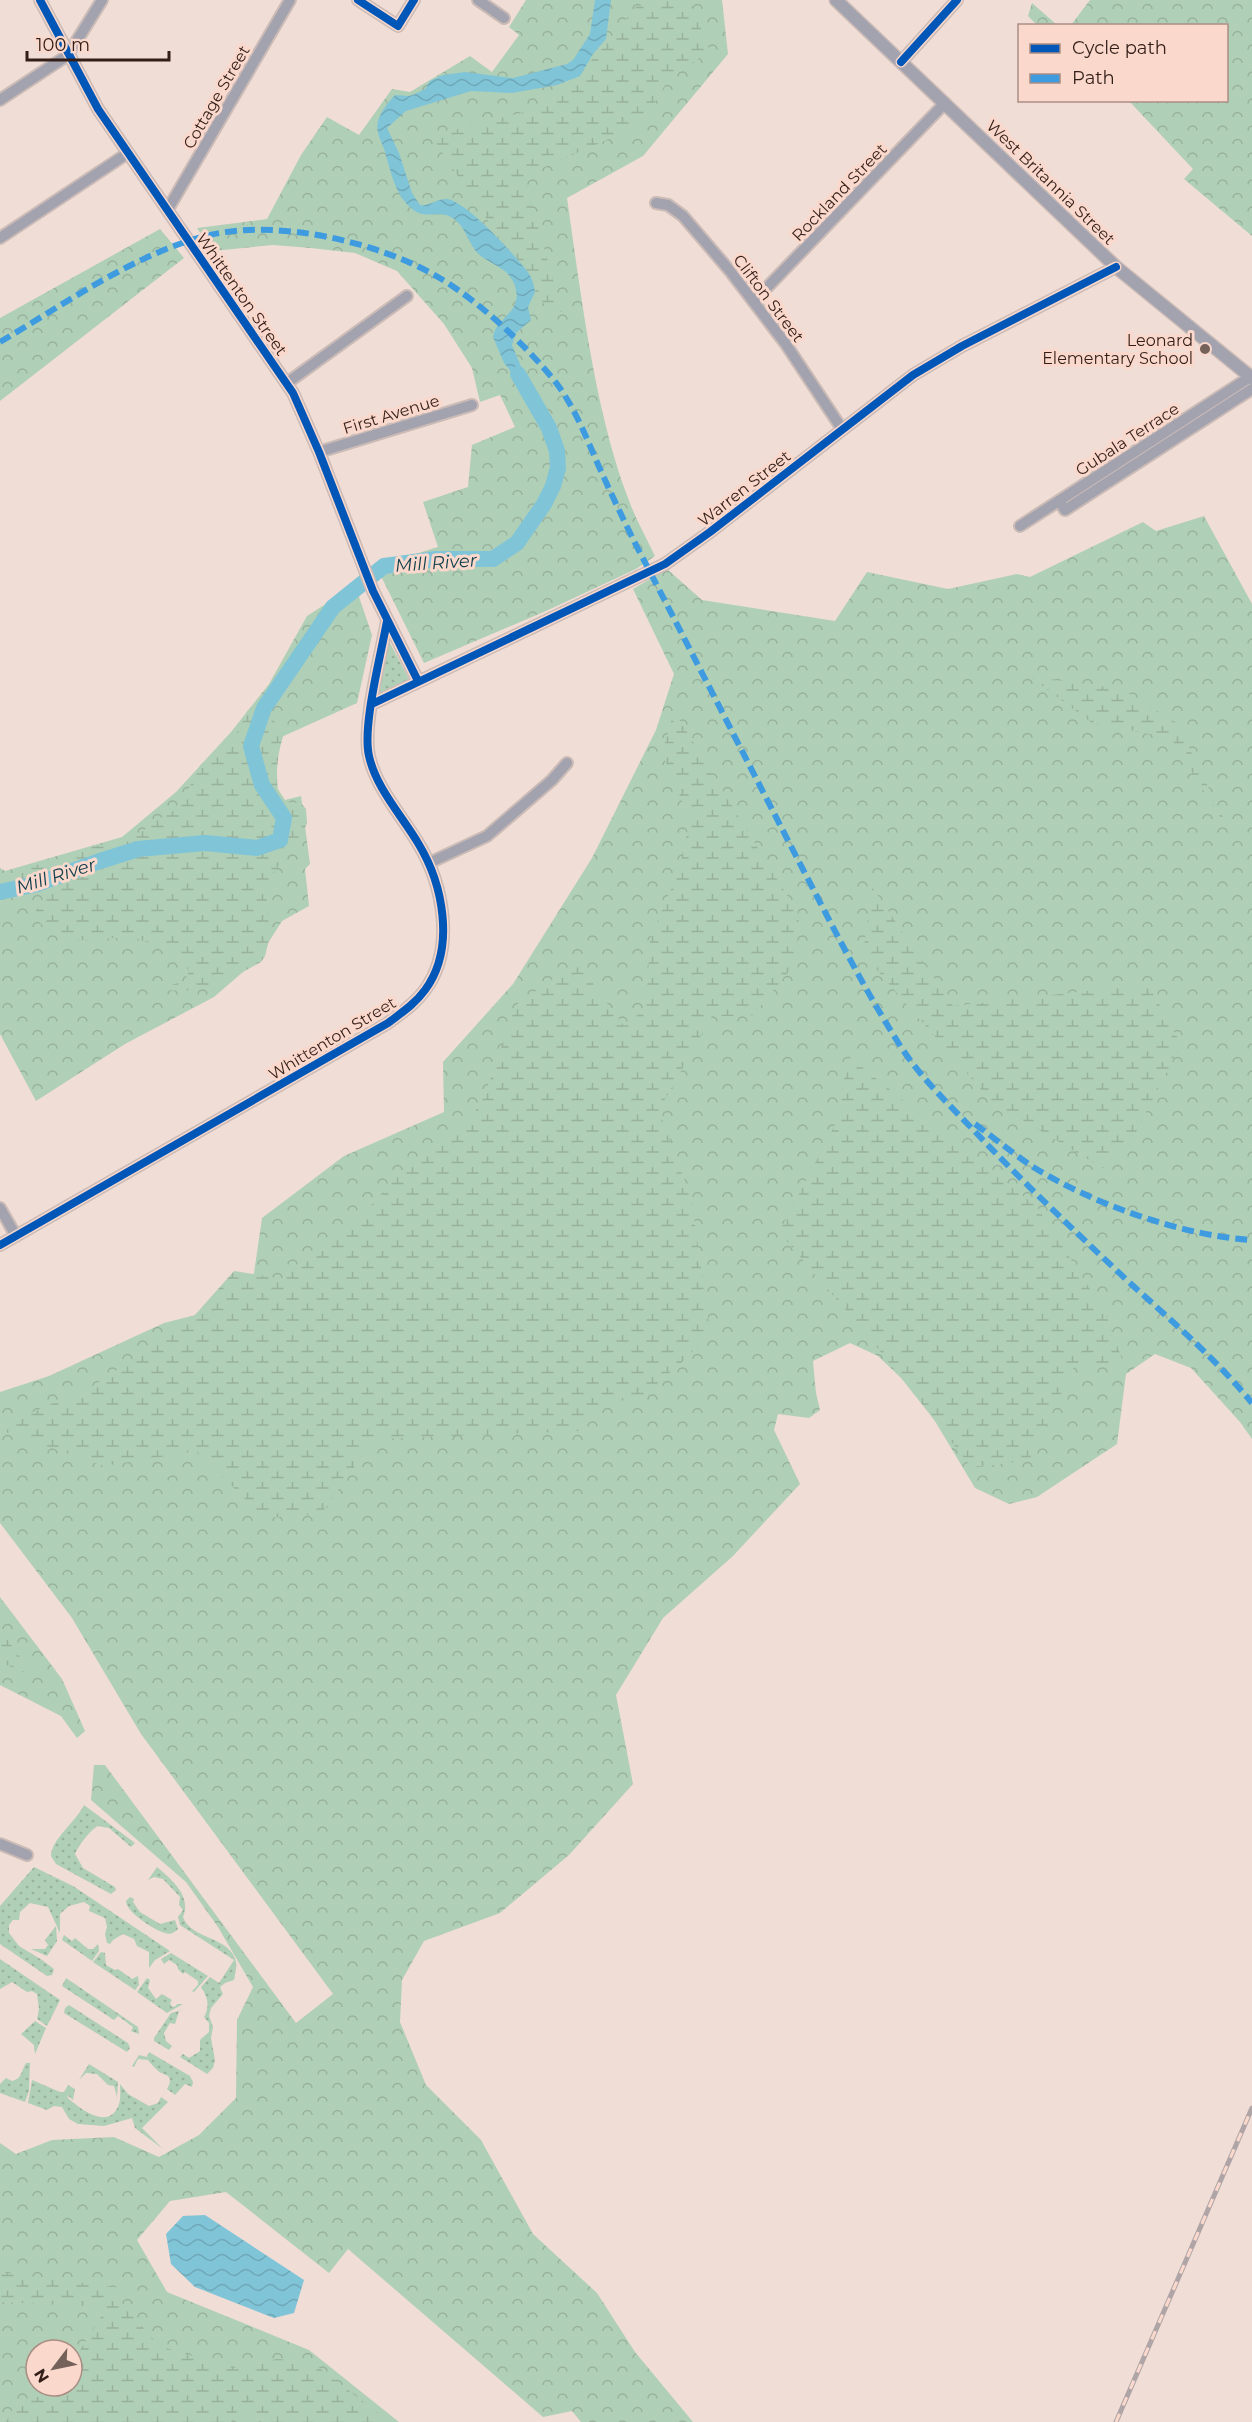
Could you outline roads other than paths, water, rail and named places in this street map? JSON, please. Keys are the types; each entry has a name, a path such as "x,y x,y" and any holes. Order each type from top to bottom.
{"street":[{"name":"Whittenton Street","path":"40,0 98,109 299,403 373,591 418,681"},
{"path":"0,100 68,55 102,0"},
{"name":"Cottage Street","path":"168,209 290,0"},
{"path":"358,0 398,26 414,0"},
{"path":"478,0 504,18"},
{"name":"West Britannia Street","path":"836,0 1116,267 1251,382"},
{"path":"901,62 957,0"},
{"name":"Rockland Street","path":"754,301 945,103"},
{"path":"0,238 128,153"},
{"name":"Clifton Street","path":"656,203 668,205 683,216 754,301 842,429"},
{"name":"Warren Street","path":"372,704 665,564 710,532 894,388 936,361 1116,267"},
{"path":"287,383 407,296"},
{"name":"Gubala Terrace","path":"1059,501 1065,510 1152,453 1251,382"},
{"name":"Gubala Terrace","path":"1020,526 1251,382"},
{"name":"First Avenue","path":"319,452 472,405"},
{"name":"Whittenton Street","path":"0,1245 388,1023 411,1006 432,980 442,946 440,897 429,863 372,767 367,741 387,621"},
{"path":"429,863 487,836 552,780 567,763"},
{"path":"0,1208 16,1236"},
{"path":"0,1844 27,1855"}],"water":[{"path":"595,0 611,0 606,39 593,54 580,76 557,85 512,93 471,91 406,111 387,128 399,153 412,193 420,205 447,199 466,209 512,253 530,276 535,292 528,307 531,320 516,333 512,345 536,402 504,363 493,337 498,325 515,305 517,298 509,275 475,250 462,228 451,217 441,214 422,214 406,203 394,183 377,125 383,111 395,95 415,94 425,89 430,81 443,75 465,72 513,78 567,64 573,60 590,34"},
{"path":"205,2215 304,2280 294,2313 274,2318 195,2287 171,2264 166,2234 183,2216"}],"waterway":[{"name":"Mill River","path":"0,892 37,884 138,849 205,843 257,848 280,840 284,818 262,785 251,746 264,708 333,607 384,566 436,559 493,559 517,543 544,504 553,486 558,468 557,451 549,428 518,374"}],"railway":[{"path":"1116,2422 1252,2108"}],"place":[{"name":"Leonard Elementary School","path":"1205,349"}]}
